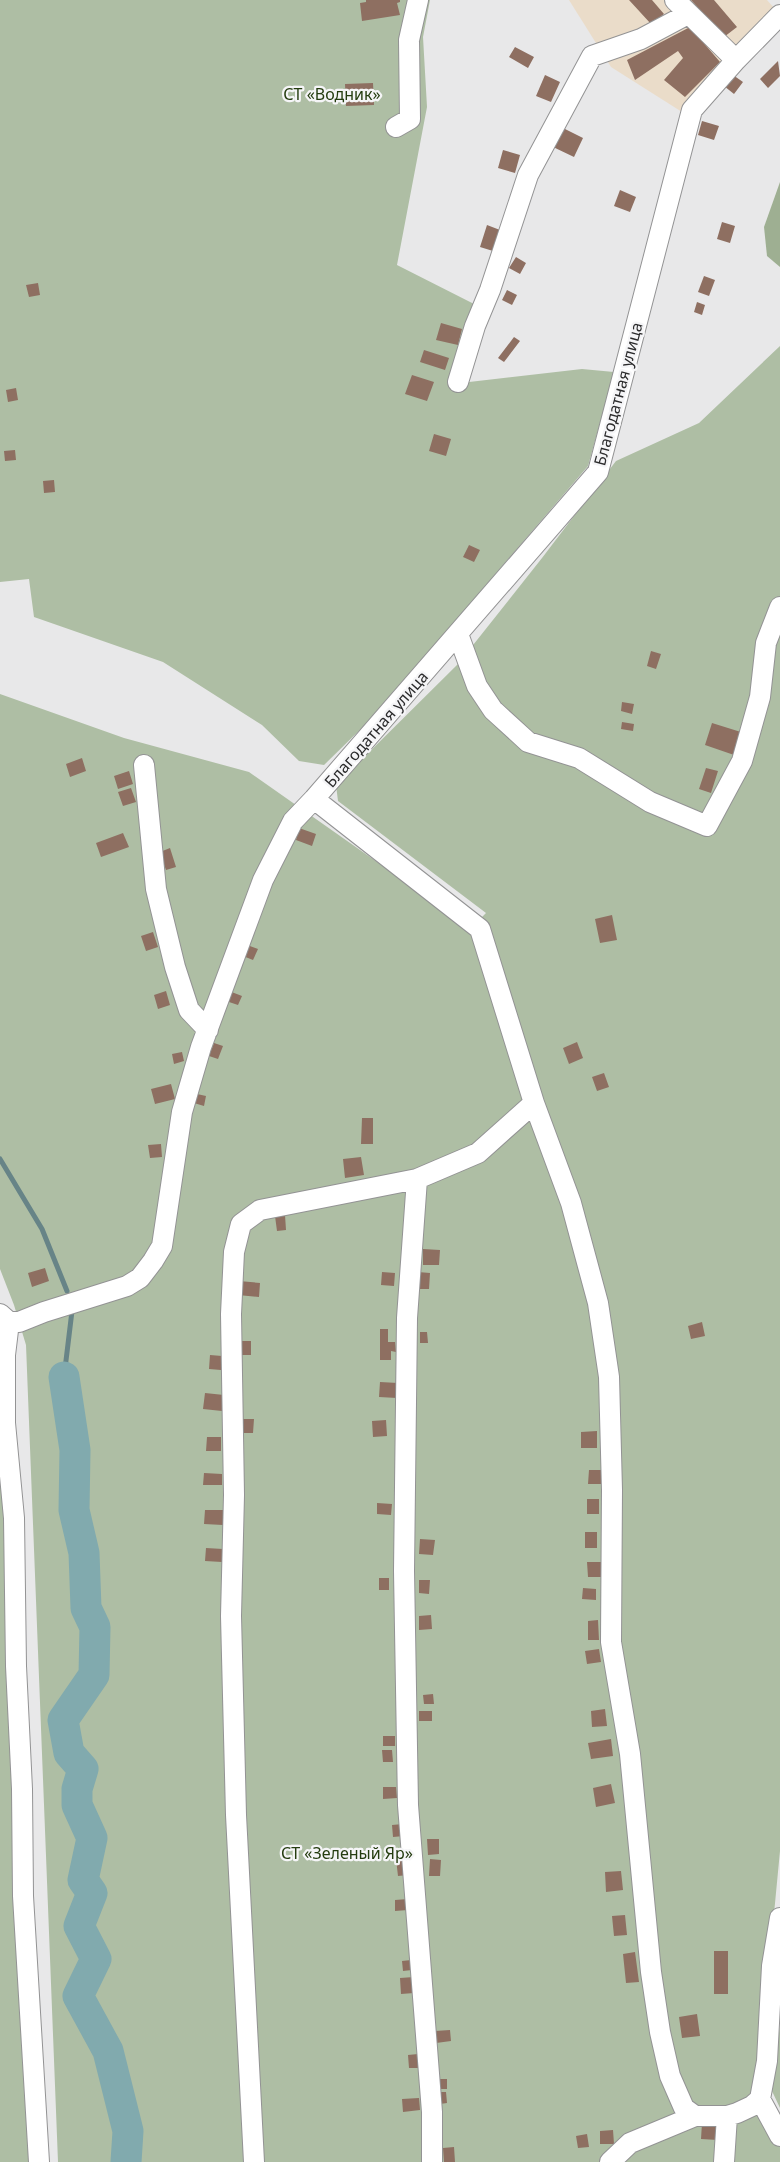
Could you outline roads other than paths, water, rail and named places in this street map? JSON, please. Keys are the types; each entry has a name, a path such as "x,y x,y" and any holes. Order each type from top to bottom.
{"street":[{"path":"396,128 410,119 409,40 418,0"},
{"path":"458,382 475,326 490,290 528,175 592,56 641,39 682,7 736,60"},
{"name":"Благодатная улица","path":"5,1318 19,1322 44,1312 127,1286 140,1278 162,1246 182,1112 208,1030 263,880 293,821 314,800 598,472 692,110 736,60 780,15"},
{"path":"458,634 477,686 492,710 528,742 579,758 650,802 707,826 742,761 760,697 766,643 780,607"},
{"path":"144,765 156,889 171,950 189,1010 208,1030"},
{"path":"314,800 480,929 534,1102 571,1203 598,1303 609,1387 612,1490 611,1642 630,1754 651,1972 660,2032 670,2076 684,2108 695,2116"},
{"path":"254,2162 236,1815 232,1646 234,1495 231,1314 234,1252 241,1224 260,1210 417,1179 478,1153 534,1102"},
{"path":"417,1179 407,1318 404,1571 408,1805 432,2112 432,2162"},
{"path":"5,1318 5,1423 14,1518 23,1896 40,2162"},
{"path":"610,2162 630,2143 695,2116 727,2116 737,2114 760,2099 767,2061 772,1966 780,1918"},
{"path":"760,2099 780,2136"},
{"path":"724,2162 727,2116"}],"waterway":[{"path":"0,1159 42,1229 67,1291"},
{"path":"64,1377 72,1311"},
{"path":"64,1377 75,1450 74,1510 84,1553 86,1608 95,1627 94,1675 63,1720 69,1753 83,1769 77,1789 77,1805 92,1838 83,1880 92,1893 79,1926 96,1959 78,1996 108,2051 128,2131 126,2162"}],"park label":[{"name":"СТ «Водник»","path":"332,94"},
{"name":"СТ «Зеленый Яр»","path":"347,1853"}]}
